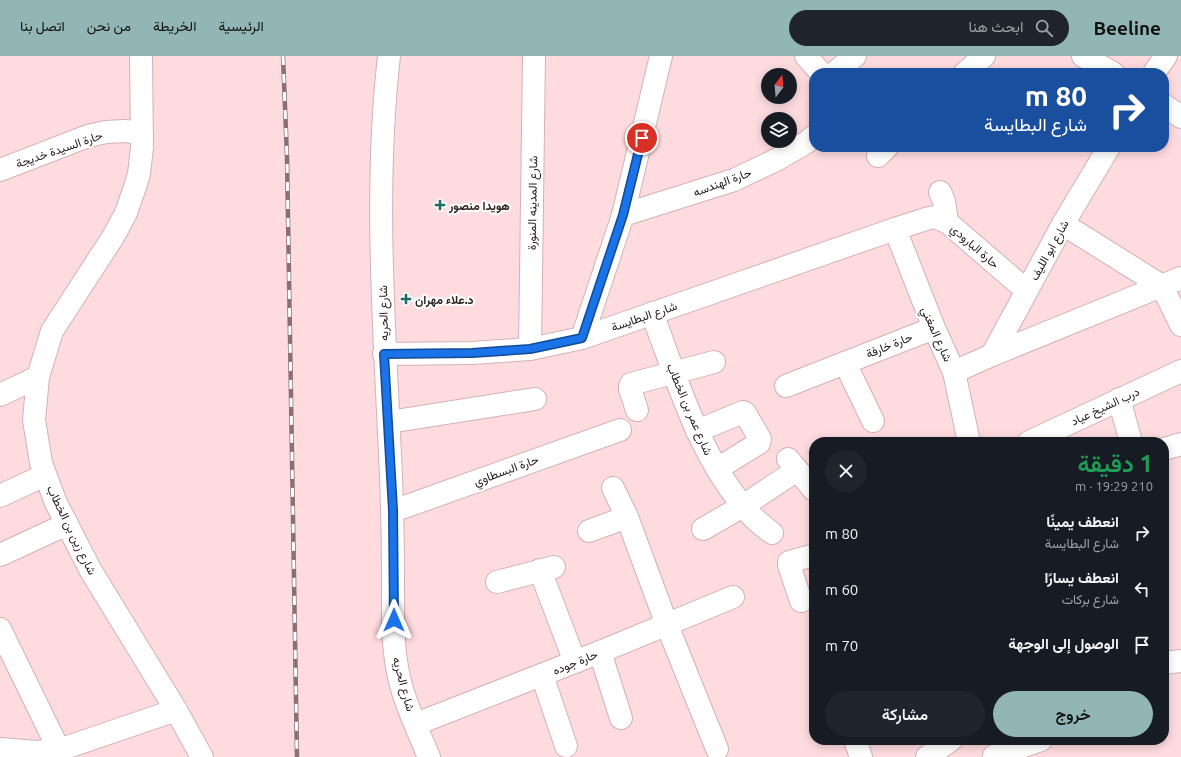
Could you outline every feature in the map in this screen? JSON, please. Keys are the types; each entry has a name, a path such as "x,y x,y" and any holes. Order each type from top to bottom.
{"street":[{"path":"141,56 142,133"},
{"name":"شارع الحريه","path":"389,56 384,104 380,192 384,354 393,510 394,636 397,667 406,701 429,757"},
{"name":"شارع المدينه المنورة","path":"530,349 534,56"},
{"path":"582,338 623,215 661,56"},
{"path":"806,56 817,68"},
{"path":"840,68 855,56"},
{"path":"971,68 984,56"},
{"path":"1083,56 1104,68"},
{"path":"1158,68 1166,56"},
{"path":"1169,109 1181,117"},
{"name":"حارة السيدة خديجة","path":"0,170 88,136 106,132 124,131 142,133"},
{"name":"شارع زين بن الخطاب","path":"142,133 142,154 139,174 126,213 113,237 52,331 38,377 34,420 41,463 56,503 91,572 176,710 202,757"},
{"name":"حارة الهندسه","path":"623,215 734,180 778,159 809,140"},
{"name":"شارع ابو الليف","path":"992,354 1063,224 1106,152"},
{"path":"940,192 944,202 947,222"},
{"name":"حارة البارودي","path":"894,229 929,218 935,218 947,222 1026,290"},
{"path":"1063,224 1171,282 1181,325"},
{"name":"شارع البطايسة","path":"384,354 472,353 530,349 582,338 894,229"},
{"name":"شارع المغني","path":"894,229 934,328 954,372 967,437"},
{"path":"954,372 992,354 1171,282"},
{"name":"شارع عمر بن الخطاب","path":"652,313 702,442 717,469 743,506 772,534"},
{"name":"حارة خارفة","path":"786,386 934,328"},
{"path":"637,410 630,389 632,384 714,362"},
{"path":"845,363 872,421"},
{"name":"درب الشيخ عياد","path":"1051,437 1069,433 1119,400 1181,371"},
{"path":"0,395 38,377"},
{"path":"388,422 535,399"},
{"path":"1119,400 1130,437"},
{"path":"697,431 743,412 760,439 759,443 717,469"},
{"name":"حارة البسطاوي","path":"393,510 620,430"},
{"path":"1169,448 1181,444"},
{"path":"703,530 743,506 792,464 809,484"},
{"path":"0,496 45,475"},
{"path":"613,488 627,517 667,625 717,749"},
{"path":"589,531 627,517"},
{"path":"0,555 67,524"},
{"path":"802,601 789,562 809,556"},
{"path":"497,582 547,568 575,662"},
{"name":"حارة جوده","path":"416,724 600,652 733,597"},
{"path":"0,629 59,750"},
{"path":"600,652 621,718"},
{"path":"1169,662 1181,660"},
{"path":"542,675 566,746"},
{"path":"0,749 37,752 59,750 176,710"},
{"path":"857,745 861,757"},
{"path":"927,757 944,745"},
{"path":"992,751 1019,745"}],"railway":[{"path":"283,56 287,157 297,757"}],"place":[{"name":"هويدا منصور","path":"440,205"},
{"name":"د.علاء مهران","path":"406,299"}],"route":[{"path":"394,620 393,510 384,354 472,353 530,349 582,338 623,215 642,138"}]}
